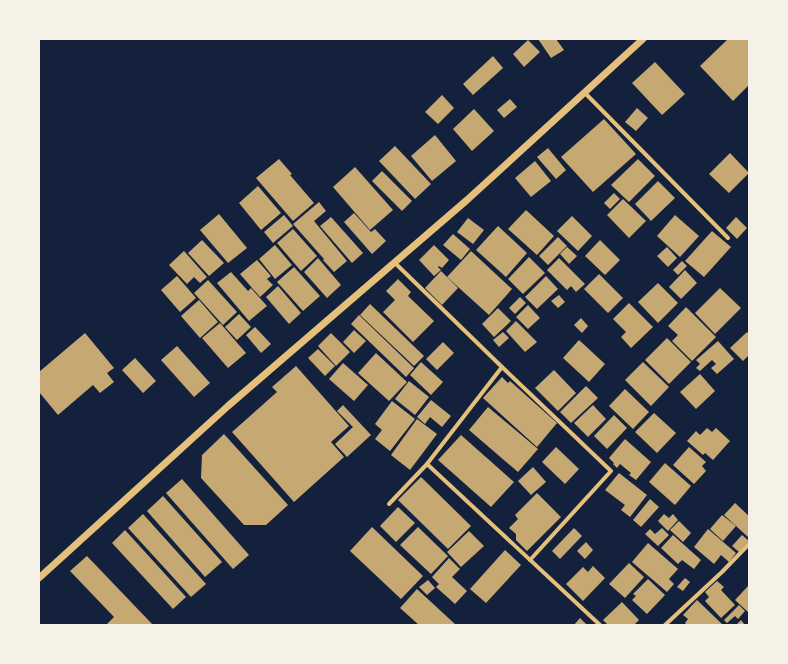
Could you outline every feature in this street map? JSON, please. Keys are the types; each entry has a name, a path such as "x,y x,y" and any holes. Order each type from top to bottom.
{"street":[{"path":"39,578 228,406 467,200 643,39"},
{"path":"585,93 728,238"},
{"path":"395,263 611,471 530,560"},
{"path":"389,504 427,464 502,367"},
{"path":"427,464 600,625"},
{"path":"665,625 727,568 749,544"}],"building":[{"path":"538,39 556,39 564,50 551,58"},
{"path":"728,39 749,39 749,85 733,101 700,66"},
{"path":"528,40 540,52 524,67 513,54"},
{"path":"493,56 503,68 473,95 463,84"},
{"path":"655,62 685,94 662,115 632,83"},
{"path":"442,95 454,108 438,124 425,112"},
{"path":"510,99 517,107 504,118 497,110"},
{"path":"637,108 648,118 636,131 625,122"},
{"path":"474,109 494,131 472,151 453,129"},
{"path":"604,119 636,154 593,192 561,157"},
{"path":"435,135 456,161 432,181 411,156"},
{"path":"395,146 431,184 415,199 379,161"},
{"path":"548,148 566,170 556,179 537,157"},
{"path":"730,153 749,173 729,193 709,174"},
{"path":"279,159 292,174 290,175 314,203 293,221 256,178"},
{"path":"638,159 655,176 629,202 611,185"},
{"path":"535,161 551,181 531,197 515,178"},
{"path":"355,167 393,210 370,230 333,187"},
{"path":"382,171 412,201 402,211 372,181"},
{"path":"658,181 675,198 651,221 635,204"},
{"path":"258,186 281,213 261,230 239,203"},
{"path":"614,193 620,199 610,209 604,203"},
{"path":"623,199 646,221 629,238 607,215"},
{"path":"319,202 326,211 314,221 347,261 334,272 293,224"},
{"path":"526,210 554,236 537,255 508,229"},
{"path":"354,213 371,232 375,229 386,241 372,254 344,222"},
{"path":"219,214 247,248 228,263 200,230"},
{"path":"284,215 293,226 273,243 264,232"},
{"path":"675,215 699,236 680,257 657,236"},
{"path":"572,216 592,236 578,251 557,231"},
{"path":"331,217 363,253 352,263 320,226"},
{"path":"736,217 747,228 737,239 726,228"},
{"path":"468,218 484,230 473,244 457,232"},
{"path":"498,226 527,253 506,277 476,250"},
{"path":"293,229 317,256 301,271 277,243"},
{"path":"712,231 731,247 704,277 685,261"},
{"path":"453,234 470,249 461,260 443,245"},
{"path":"558,237 567,246 548,265 539,256"},
{"path":"202,240 224,263 209,276 188,253"},
{"path":"600,240 620,260 605,275 585,256"},
{"path":"275,245 292,265 275,279 259,259"},
{"path":"434,245 449,260 442,268 439,266 438,267 441,270 434,276 419,260"},
{"path":"567,247 577,256 569,264 560,254"},
{"path":"667,247 677,258 668,267 657,256"},
{"path":"184,251 207,277 200,283 194,277 187,284 169,265"},
{"path":"471,251 512,289 489,315 447,277"},
{"path":"529,257 545,273 523,294 508,279"},
{"path":"318,258 341,285 327,298 304,272"},
{"path":"559,258 585,284 576,292 571,286 567,290 547,270"},
{"path":"257,260 271,276 267,279 273,285 260,297 240,274"},
{"path":"682,261 687,266 678,275 673,270"},
{"path":"294,267 320,296 303,311 277,282"},
{"path":"685,270 697,283 681,299 669,287"},
{"path":"441,271 458,288 442,305 425,288"},
{"path":"231,272 248,291 251,288 267,306 249,321 217,283"},
{"path":"599,274 623,298 608,313 584,289"},
{"path":"177,276 196,298 180,312 161,290"},
{"path":"546,276 558,289 537,309 525,297"},
{"path":"398,279 411,292 408,296 434,321 413,342 383,312 395,300 386,291"},
{"path":"208,280 237,312 223,325 194,293"},
{"path":"658,283 678,303 658,323 638,302"},
{"path":"278,286 301,313 289,324 266,297"},
{"path":"720,288 741,308 715,334 695,313"},
{"path":"559,295 565,302 558,308 551,301"},
{"path":"520,297 526,303 515,314 509,308"},
{"path":"199,300 218,322 200,338 181,316"},
{"path":"629,303 653,327 631,348 621,337 626,332 613,319"},
{"path":"370,304 424,356 414,366 360,315"},
{"path":"528,305 540,318 528,329 516,317"},
{"path":"686,307 716,337 692,361 672,341 678,335 668,326"},
{"path":"498,308 511,321 494,337 482,324"},
{"path":"239,314 251,327 237,340 225,327"},
{"path":"359,315 414,368 406,377 351,324"},
{"path":"581,318 588,326 582,333 574,325"},
{"path":"516,321 537,342 525,352 506,331"},
{"path":"220,323 246,353 228,368 202,338"},
{"path":"255,327 271,344 261,353 246,335"},
{"path":"354,330 366,341 354,353 343,342"},
{"path":"503,332 509,338 499,347 493,340"},
{"path":"747,332 749,334 749,355 743,361 730,348"},
{"path":"85,333 114,368 107,373 114,382 100,393 93,385 58,415 39,392 39,372"},
{"path":"331,333 350,352 336,366 318,346"},
{"path":"667,338 691,362 669,384 645,360"},
{"path":"579,340 605,364 589,382 563,358"},
{"path":"718,341 734,359 717,374 711,368 716,364 712,360 700,371 696,368 700,364 696,360"},
{"path":"443,342 454,353 437,370 426,359"},
{"path":"177,346 210,383 194,397 161,360"},
{"path":"318,349 335,366 325,376 308,358"},
{"path":"376,353 407,382 389,401 358,373"},
{"path":"135,358 156,381 143,393 122,370"},
{"path":"421,362 443,382 431,395 410,375"},
{"path":"643,362 669,387 651,406 625,380"},
{"path":"343,363 368,385 354,401 329,379"},
{"path":"296,366 349,426 331,442 344,457 294,502 232,432 277,392 272,387"},
{"path":"554,370 576,393 558,411 535,388"},
{"path":"700,374 715,391 696,409 680,392"},
{"path":"502,377 508,383 510,381 557,423 537,447 483,398"},
{"path":"409,381 429,397 415,415 395,399"},
{"path":"586,386 598,398 571,423 560,412"},
{"path":"625,389 649,412 633,429 609,406"},
{"path":"431,400 451,416 442,427 430,417 425,424 417,417"},
{"path":"392,401 415,419 390,451 375,439 382,430 375,424"},
{"path":"343,405 371,435 347,457 335,444 353,427 337,411"},
{"path":"593,405 606,419 588,437 574,423"},
{"path":"488,407 538,449 518,472 469,430"},
{"path":"654,413 676,433 657,453 635,432"},
{"path":"614,415 627,428 607,449 594,436"},
{"path":"417,419 437,434 410,470 391,455"},
{"path":"707,428 712,432 716,428 730,441 713,460 705,453 703,455 687,441 696,431 700,435"},
{"path":"224,434 288,505 266,525 244,525 201,478 202,455"},
{"path":"461,435 514,482 491,507 438,460"},
{"path":"625,439 651,462 636,480 629,475 631,473 620,464 617,468 609,458"},
{"path":"556,447 579,469 565,484 542,462"},
{"path":"689,447 706,462 702,466 706,471 694,484 673,465"},
{"path":"665,463 691,486 675,505 649,482"},
{"path":"533,467 546,482 531,495 518,481"},
{"path":"619,473 647,495 630,517 621,510 625,505 605,490"},
{"path":"421,477 471,526 448,549 398,500"},
{"path":"182,479 249,555 233,569 166,493"},
{"path":"537,493 561,517 527,551 516,540 516,534 509,528 518,519 515,515"},
{"path":"163,496 222,562 205,577 147,511"},
{"path":"650,499 659,507 641,527 633,520"},
{"path":"735,503 749,516 748,537 724,515"},
{"path":"398,507 415,523 396,542 380,526"},
{"path":"143,514 206,584 191,597 128,528"},
{"path":"664,514 669,518 673,514 678,520 668,531 658,521"},
{"path":"722,515 736,526 723,541 710,529"},
{"path":"679,521 691,533 683,542 670,530"},
{"path":"372,527 423,576 401,599 350,551"},
{"path":"418,527 448,556 431,574 400,545"},
{"path":"574,528 582,536 560,559 552,551"},
{"path":"662,528 669,535 658,546 645,534 650,529 655,534"},
{"path":"708,529 736,553 729,562 721,555 714,564 694,547"},
{"path":"125,530 186,597 173,609 112,543"},
{"path":"469,531 484,546 461,567 447,552"},
{"path":"673,535 701,560 694,569 682,560 678,564 661,548"},
{"path":"742,535 749,541 739,552 732,546"},
{"path":"586,542 593,550 585,559 577,551"},
{"path":"648,543 678,569 669,579 674,584 667,592 632,562"},
{"path":"505,550 521,565 486,603 470,589"},
{"path":"87,556 153,625 106,625 114,617 70,571"},
{"path":"449,558 460,569 452,577 467,591 455,604 436,587 439,584 432,577"},
{"path":"629,563 644,577 625,598 609,584"},
{"path":"593,566 605,578 583,601 566,584 583,567 588,572"},
{"path":"685,578 690,582 683,591 677,587"},
{"path":"648,579 665,595 647,614 632,600 636,596 633,594"},
{"path":"428,580 435,588 427,595 419,587"},
{"path":"717,581 724,587 721,590 735,605 721,618 705,601 709,597 705,592"},
{"path":"749,585 749,613 735,600"},
{"path":"417,589 456,625 419,625 400,608"},
{"path":"697,600 723,625 687,625 685,623 688,619 683,615"},
{"path":"622,602 639,620 634,625 608,625 603,620"},
{"path":"739,605 745,611 738,619 735,616 727,623 724,620"},
{"path":"580,618 587,625 574,625"},
{"path":"741,620 745,625 736,625"}]}
